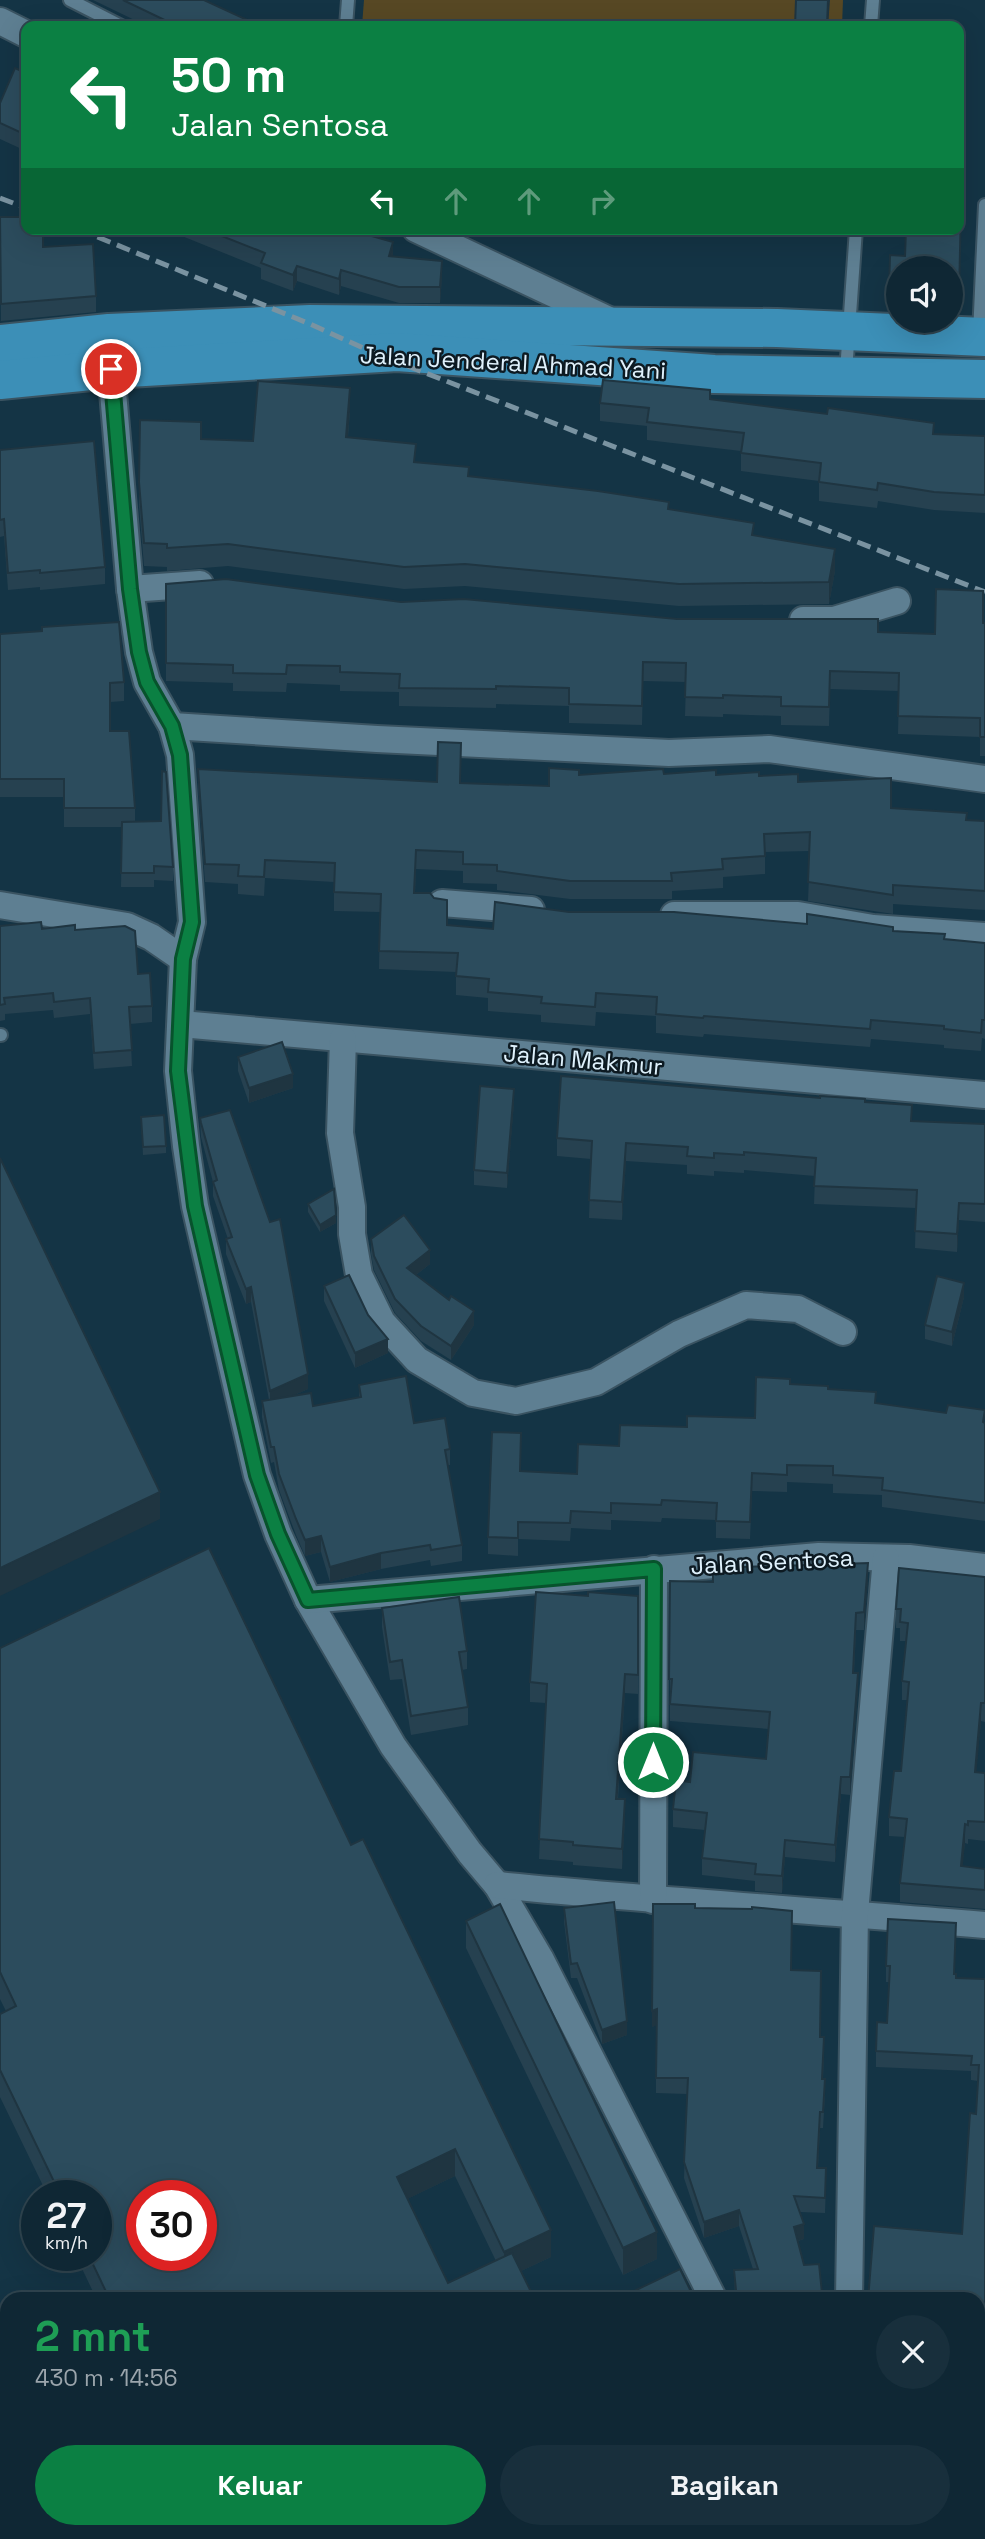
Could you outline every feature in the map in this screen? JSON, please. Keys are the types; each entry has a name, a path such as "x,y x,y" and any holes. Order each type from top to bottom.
{"main road":[{"name":"Jalan Jenderal Ahmad Yani","path":"0,345 109,333 310,324 848,330 982,337"},
{"name":"Jalan Jenderal Ahmad Yani","path":"0,380 111,369 397,352 715,374 985,379"}],"street":[{"path":"0,20 21,31"},
{"path":"429,235 625,328"},
{"path":"111,369 130,589 139,652 147,682 172,726 180,755 192,922 183,959 178,1071 195,1206 257,1475 278,1534 308,1600 393,1746 470,1853 497,1885 540,1958 710,2292"},
{"path":"130,589 226,582"},
{"path":"782,620 834,620 897,601"},
{"path":"172,726 377,739 669,752 769,749 985,779"},
{"path":"442,903 510,906 557,914"},
{"path":"0,905 127,926 150,937 183,959"},
{"path":"650,915 798,915 873,928 985,936"},
{"name":"Jalan Makmur","path":"181,1024 985,1095"},
{"path":"343,1039 340,1133 359,1275 382,1322 417,1360 473,1393 516,1401 596,1382 679,1334 746,1305 798,1309 843,1332"},
{"name":"Jalan Sentosa","path":"308,1600 819,1556 886,1558 985,1567"},
{"path":"849,2292 855,1913 886,1558"},
{"path":"653,1900 654,1569"},
{"path":"497,1885 653,1900 855,1913 985,1925"}],"lane":[{"path":"70,0 111,21"},
{"path":"346,21 348,0"},
{"path":"872,21 873,0"},
{"path":"982,337 985,205"},
{"path":"845,377 856,235"}],"shaded area":[{"path":"364,0 843,0 842,21 362,21"}],"building":[{"path":"123,0 204,0 250,21 167,21"},
{"path":"796,0 828,0 827,21 795,21"},
{"path":"15,68 21,71 21,133 0,123 0,103"},
{"path":"0,217 21,217 21,235 43,235 43,247 93,244 96,296 1,304"},
{"path":"219,235 368,235 393,242 389,256 442,261 440,287 399,287 341,270 339,279 297,266 293,275 261,263 265,253"},
{"path":"906,235 960,235 960,256 905,256"},
{"path":"603,380 710,390 710,399 827,414 828,408 934,423 933,434 985,436 985,495 934,492 878,483 877,490 819,482 821,463 741,453 744,433 647,422 649,408 600,403"},
{"path":"258,381 350,388 346,437 416,444 414,462 469,467 468,476 669,502 668,509 754,523 752,535 835,549 829,582 679,584 465,564 404,567 228,544 167,548 167,544 144,543 139,482 140,420 201,422 201,439 253,441"},
{"path":"94,441 105,567 8,573 4,519 0,520 0,450"},
{"path":"226,579 401,602 464,599 677,619 878,619 878,632 935,634 936,589 983,591 985,737 980,737 980,718 898,716 899,673 830,671 829,707 781,706 781,697 685,697 686,663 643,662 642,706 569,704 569,688 399,688 400,674 340,672 340,666 287,665 286,674 233,673 233,665 166,663 166,584"},
{"path":"119,622 124,682 110,683 110,731 129,731 135,808 64,808 64,779 0,779 0,634 42,631 42,627"},
{"path":"438,742 461,743 460,783 549,786 549,768 579,770 579,775 663,769 664,774 716,770 716,775 759,772 759,776 798,774 798,782 891,778 891,808 967,813 966,820 985,821 985,891 893,885 893,895 808,882 810,832 764,834 765,856 722,859 723,869 671,873 672,881 570,881 497,871 497,865 463,864 463,852 416,850 414,893 430,893 434,898 447,900 447,925 493,929 495,902 569,912 674,912 807,924 807,914 893,927 893,931 945,934 944,939 985,943 985,1020 982,1020 981,1033 944,1029 944,1026 871,1020 870,1029 656,1014 657,997 596,993 595,1007 541,1003 542,997 488,992 489,979 456,976 458,953 379,951 381,894 334,892 335,863 265,860 264,877 238,876 239,865 205,864 198,769 437,782"},
{"path":"162,771 166,772 173,867 154,866 154,873 121,873 122,822 161,821"},
{"path":"41,922 42,929 75,925 75,930 125,926 135,931 138,974 150,973 152,1006 129,1007 132,1050 94,1053 90,998 54,1002 53,993 4,998 5,1004 0,1005 0,926"},
{"path":"282,1042 293,1074 249,1088 238,1057"},
{"path":"561,1076 820,1098 865,1099 865,1102 912,1105 911,1121 985,1124 985,1204 959,1203 957,1234 915,1231 917,1190 814,1186 816,1158 744,1152 744,1155 714,1153 714,1158 687,1156 688,1147 626,1143 622,1202 589,1200 592,1141 557,1138"},
{"path":"480,1086 514,1089 507,1173 474,1170"},
{"path":"230,1110 270,1222 280,1219 308,1374 270,1391 251,1287 246,1289 226,1239 232,1237 213,1182 217,1180 200,1118"},
{"path":"164,1115 166,1146 143,1147 141,1117"},
{"path":"0,1158 160,1492 0,1568"},
{"path":"334,1189 336,1215 320,1225 308,1204"},
{"path":"404,1215 430,1250 407,1268 449,1300 451,1296 474,1311 451,1346 421,1326 395,1299 374,1256 371,1239"},
{"path":"349,1275 368,1315 388,1339 355,1353 324,1286"},
{"path":"937,1276 964,1283 952,1332 925,1325"},
{"path":"406,1376 414,1423 445,1418 450,1449 445,1450 462,1545 431,1550 430,1545 381,1553 330,1567 321,1536 305,1540 296,1519 279,1474 274,1447 271,1447 262,1401 311,1393 313,1406 361,1397 359,1385"},
{"path":"756,1377 790,1379 790,1384 828,1386 828,1389 876,1392 875,1403 946,1413 948,1405 985,1410 985,1503 882,1490 883,1478 833,1475 833,1466 787,1465 787,1475 752,1473 750,1522 716,1521 717,1503 662,1500 661,1505 611,1503 611,1513 571,1511 570,1523 518,1522 518,1538 488,1537 492,1432 521,1433 520,1471 577,1474 578,1444 619,1446 620,1425 687,1427 687,1416 755,1418"},
{"path":"209,1548 351,1845 363,1839 551,2230 504,2252 455,2149 397,2177 448,2283 512,2253 531,2292 106,2292 96,2271 112,2271 112,2180 53,2180 0,2070 0,2014 16,2006 0,1972 0,1648"},
{"path":"868,1563 864,1612 856,1613 853,1673 858,1673 850,1777 841,1777 835,1845 785,1840 782,1876 755,1874 756,1864 702,1858 707,1813 673,1809 676,1780 690,1782 693,1752 766,1759 770,1712 670,1704 670,1581 713,1582 713,1568"},
{"path":"899,1568 985,1577 985,1703 981,1703 975,1772 985,1773 985,1822 968,1821 968,1825 965,1824 961,1866 985,1869 985,1890 900,1883 907,1819 889,1817 894,1771 901,1771 909,1682 902,1681 908,1623 900,1622 901,1609 896,1609"},
{"path":"536,1592 638,1596 638,1675 625,1674 616,1799 625,1799 622,1849 539,1839 547,1684 530,1682"},
{"path":"459,1597 467,1651 459,1652 468,1707 411,1716 402,1660 390,1662 382,1608"},
{"path":"614,1902 627,2021 602,2030 577,1963 571,1964 564,1908"},
{"path":"500,1904 657,2232 623,2248 466,1921"},
{"path":"653,1904 695,1904 695,1908 752,1907 792,1911 791,1970 821,1971 820,2037 824,2037 822,2079 825,2079 817,2168 826,2168 825,2198 794,2196 804,2224 794,2227 804,2265 819,2264 822,2292 736,2292 734,2270 758,2269 739,2210 704,2222 684,2162 688,2078 656,2078 657,2009 652,2011"},
{"path":"888,1919 956,1923 956,1978 985,1979 985,2292 869,2292 874,2226 962,2234 970,2113 976,2114 979,2065 971,2065 972,2056 876,2051 877,2022 887,2023 890,1966 886,1966"},
{"path":"680,2269 691,2292 632,2292"}],"railway":[{"path":"0,198 21,206"},
{"path":"93,235 372,352 985,592"}],"route":[{"path":"111,369 130,589 139,652 147,682 172,726 180,755 192,922 183,959 178,1071 186,1146 195,1206 257,1475 278,1534 308,1600 654,1569 653,1762"}]}
